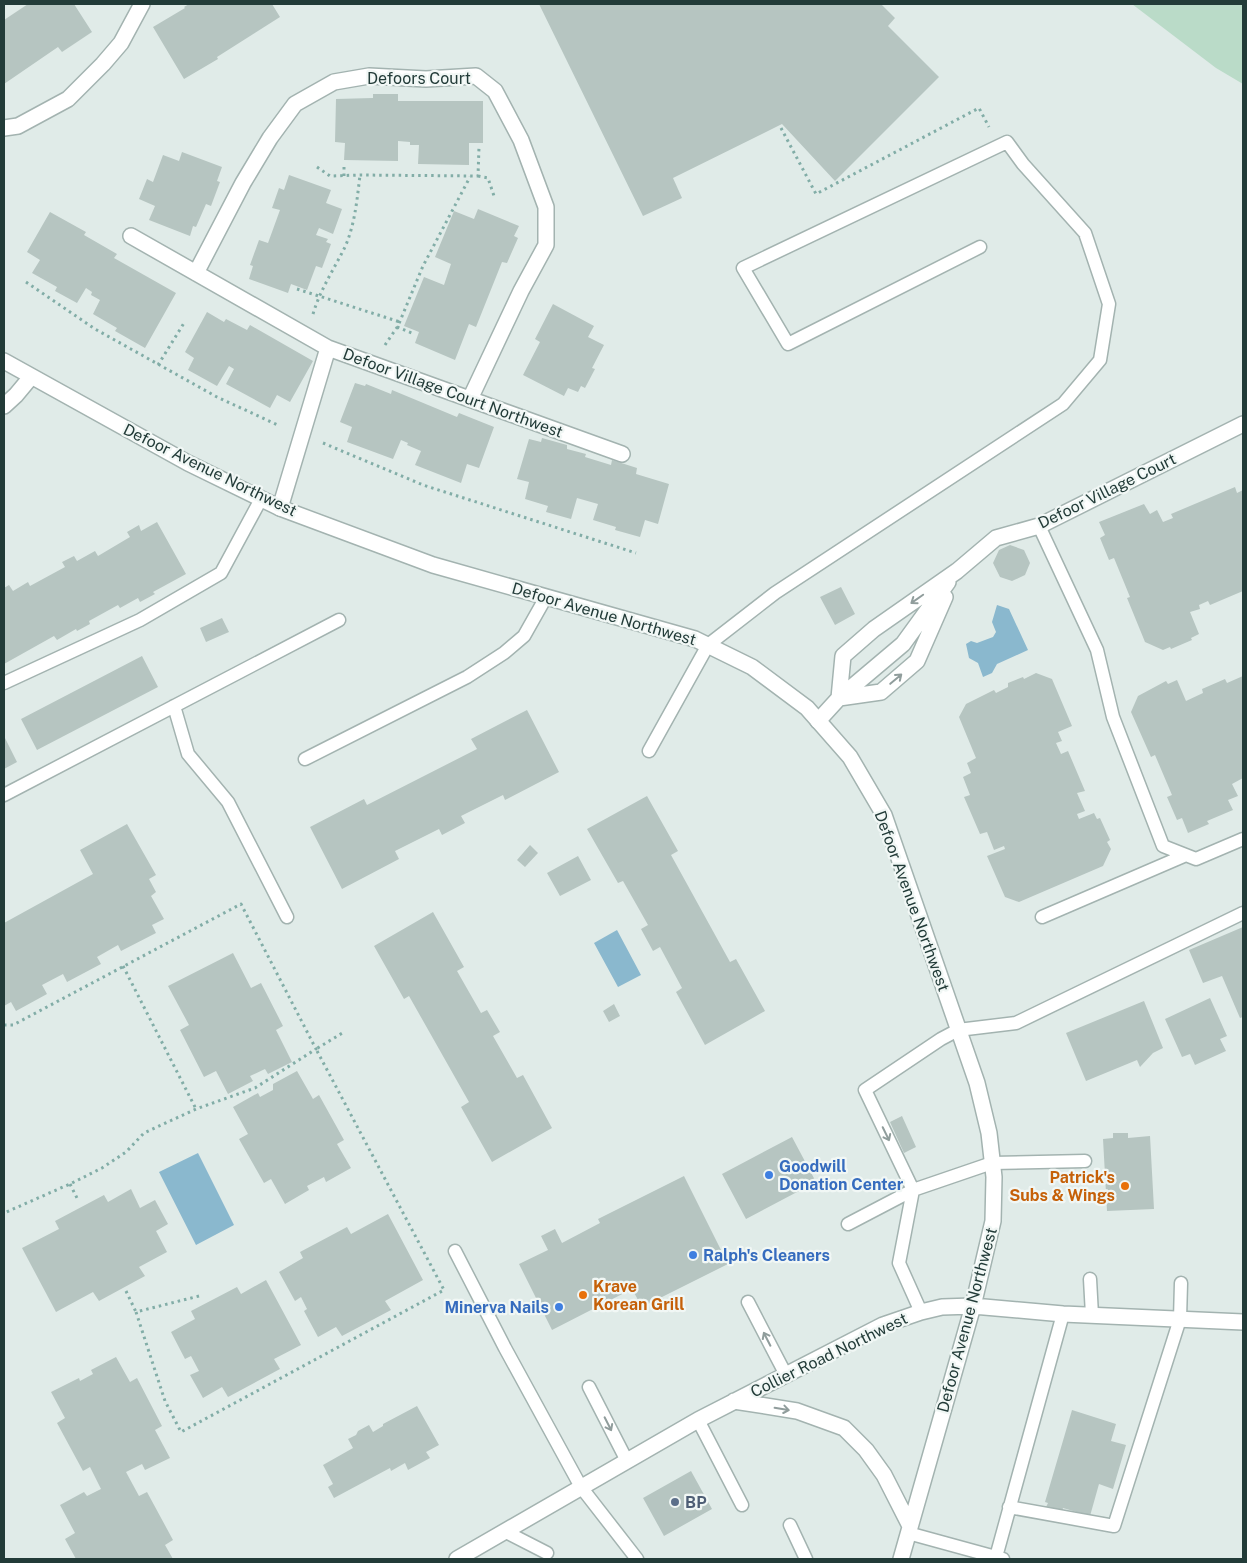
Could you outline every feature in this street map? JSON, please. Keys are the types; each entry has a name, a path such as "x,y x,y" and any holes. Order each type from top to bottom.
{"street":[{"path":"4,128 18,126 68,99 121,43 142,4"},
{"name":"Defoors Court","path":"196,273 248,175 270,138 295,104 334,82 369,76 426,79 476,76 495,91 521,140 546,207 546,245 521,291 470,399"},
{"path":"132,236 328,348"},
{"name":"Defoor Village Court Northwest","path":"280,508 328,348 622,454"},
{"name":"Defoor Avenue Northwest","path":"4,362 188,463 280,508 433,564 695,639 708,645 752,666 807,708 850,757 884,815 977,1084 989,1133 994,1177 993,1221 973,1306 901,1559"},
{"path":"4,406 31,377"},
{"name":"Defoor Village Court","path":"839,698 881,692 917,661 957,571 996,538 1039,526 1243,424"},
{"path":"839,698 843,656 874,629 957,571"},
{"path":"818,721 839,698 903,644 957,571"},
{"name":"Collier Road Northwest","path":"462,1558 698,1420 883,1325 920,1312 942,1307 973,1306 1063,1314 1243,1322"},
{"path":"734,1401 797,1411 844,1428 866,1450 884,1475 909,1529"}],"lane":[{"path":"648,751 708,645 775,593 1063,404 1100,360 1109,304 1085,233 1023,164 1007,142 743,268 788,344 980,247"},
{"path":"4,682 140,620 221,573 261,499"},
{"path":"1039,526 1097,650 1113,717 1163,846 1196,859 1243,839"},
{"path":"305,759 466,677 504,653 524,636 546,597"},
{"path":"4,795 339,620"},
{"path":"174,706 188,754 228,802 286,917"},
{"path":"1042,917 1186,856"},
{"path":"920,1312 899,1262 913,1190 865,1090 941,1039 958,1030 1016,1023 1243,913"},
{"path":"848,1224 913,1190 992,1162 1085,1161"},
{"path":"455,1251 500,1339 581,1487 637,1559"},
{"path":"1090,1279 1092,1315"},
{"path":"1010,1507 1114,1526 1180,1319 1181,1283"},
{"path":"748,1302 786,1375"},
{"path":"909,1529 999,1558 1010,1507 1063,1314"},
{"path":"589,1387 627,1461"},
{"path":"698,1420 742,1505"},
{"path":"790,1525 806,1559"},
{"path":"506,1532 547,1553"}],"path":[{"path":"781,128 816,194 979,108 999,145"},
{"path":"478,176 479,147"},
{"path":"344,163 344,176"},
{"path":"317,167 330,176 478,176 488,178 494,196"},
{"path":"302,334 346,245 356,216 360,175"},
{"path":"371,364 400,322 423,266 462,195 470,176"},
{"path":"26,282 95,329 158,365 217,398 285,429 302,434 423,484 636,553"},
{"path":"297,289 400,322"},
{"path":"158,365 184,323"},
{"path":"397,327 414,334"},
{"path":"4,1025 13,1026 240,904 444,1290 181,1432 165,1401 136,1312 126,1291"},
{"path":"123,966 196,1108"},
{"path":"4,1213 102,1168 126,1152 144,1134 196,1108 255,1088 344,1032"},
{"path":"70,1184 78,1200"},
{"path":"136,1312 198,1296"}],"green space":[{"path":"1132,4 1243,4 1243,84 1216,68"}],"water":[{"path":"997,605 1009,609 1028,650 997,664 992,673 983,677 978,663 969,658 966,644 971,641 977,643 993,637 996,632 992,622"},
{"path":"617,930 641,975 618,987 594,943"},
{"path":"198,1153 234,1225 196,1245 159,1172"}],"building":[{"path":"28,4 74,4 92,32 62,52 58,47 4,84 4,20"},
{"path":"189,4 272,4 280,17 217,57 218,59 184,79 153,27"},
{"path":"539,4 881,4 895,18 888,26 939,77 835,181 782,124 673,178 682,198 643,216"},
{"path":"373,94 398,94 398,101 483,101 483,143 469,143 469,165 418,164 419,145 410,145 410,142 398,141 398,161 344,160 345,143 335,142 336,99 373,98"},
{"path":"182,152 222,167 217,181 220,182 211,206 206,204 196,227 193,226 190,236 149,220 155,206 139,199 147,179 153,182 163,155 179,161"},
{"path":"289,175 331,190 326,203 342,209 333,234 319,228 316,235 328,239 326,242 331,244 322,268 316,266 307,290 291,284 288,293 249,279 253,266 250,265 259,240 268,243 280,210 272,208 279,188 284,190"},
{"path":"478,209 519,226 514,236 518,238 507,263 502,262 476,327 469,324 455,360 415,343 419,332 404,326 424,277 444,285 451,264 435,257 454,211 474,219"},
{"path":"50,212 86,232 84,235 117,254 114,258 176,293 145,348 115,331 117,328 93,314 100,300 91,295 92,292 86,288 77,303 55,291 57,287 32,273 40,260 27,252"},
{"path":"553,304 594,326 588,337 604,345 592,368 595,369 585,388 581,386 578,392 568,388 564,396 523,375 540,342 535,339"},
{"path":"207,312 224,322 226,319 247,330 250,325 313,361 290,402 277,395 270,408 226,384 234,369 229,366 217,386 188,370 194,358 185,352"},
{"path":"355,383 365,386 366,384 391,394 392,390 457,417 459,413 494,427 479,468 467,464 461,483 415,465 421,451 401,440 393,459 347,442 352,427 340,422"},
{"path":"542,438 567,445 567,449 586,454 585,457 611,465 612,460 637,468 636,474 669,484 658,524 645,520 640,537 615,530 616,527 593,520 598,504 577,498 571,519 546,512 548,506 525,499 529,482 517,479 529,439 541,442"},
{"path":"1235,487 1237,493 1243,490 1243,591 1210,605 1208,601 1199,605 1200,609 1190,612 1199,634 1191,638 1192,640 1171,649 1170,647 1163,650 1145,642 1127,598 1130,597 1114,558 1109,560 1100,538 1105,535 1099,522 1144,504 1150,514 1157,510 1163,522 1173,518 1171,514"},
{"path":"157,522 186,574 153,592 155,594 140,602 138,598 120,608 118,605 89,621 90,624 77,631 76,629 57,640 54,636 4,664 4,588 9,585 13,591 28,582 30,586 65,567 62,562 74,556 77,561 95,551 98,556 130,537 127,532 139,525 141,531"},
{"path":"1010,545 1024,550 1030,563 1025,575 1012,581 1000,577 993,563 999,550"},
{"path":"841,587 855,614 835,625 820,597"},
{"path":"222,618 229,632 206,642 200,628"},
{"path":"142,656 158,687 37,750 21,719"},
{"path":"1036,673 1052,679 1072,726 1058,732 1062,741 1056,743 1061,754 1068,751 1085,791 1077,793 1085,811 1077,814 1079,819 1094,813 1097,819 1100,818 1110,840 1107,842 1111,849 1103,866 1019,902 1005,897 987,856 1005,849 1004,846 994,850 987,832 980,834 964,797 970,795 963,777 971,773 967,763 976,758 959,717 966,704 994,690 996,693 1008,687 1008,683 1023,677 1024,679"},
{"path":"1243,676 1243,778 1232,784 1238,796 1228,800 1233,810 1207,821 1209,824 1188,833 1182,818 1177,820 1167,797 1172,795 1155,755 1151,757 1131,712 1138,696 1166,681 1168,684 1177,680 1186,701 1203,693 1202,689 1225,679 1227,683"},
{"path":"527,710 559,772 505,800 503,795 461,816 465,823 442,835 439,829 395,851 399,859 342,889 310,827 364,799 367,805 477,749 471,739"},
{"path":"4,736 17,762 4,769"},
{"path":"647,796 678,851 671,855 730,962 736,959 765,1011 705,1045 676,992 682,988 660,947 653,951 641,929 648,925 623,881 618,883 587,829"},
{"path":"127,824 156,875 149,879 156,892 151,896 164,919 152,925 156,933 121,951 118,945 97,957 101,964 67,982 63,974 42,985 47,994 16,1011 11,1002 4,1006 4,923 93,874 80,850"},
{"path":"530,845 538,853 525,867 517,860"},
{"path":"578,856 591,880 560,896 547,873"},
{"path":"433,912 464,967 457,971 481,1013 487,1010 500,1032 493,1036 517,1078 523,1075 552,1128 492,1162 461,1107 469,1102 409,996 404,999 374,946"},
{"path":"1243,927 1243,1017 1240,1018 1222,976 1203,983 1189,950"},
{"path":"233,953 251,988 261,983 283,1026 276,1030 292,1062 268,1074 265,1069 250,1076 253,1081 228,1094 216,1071 204,1077 180,1030 189,1025 168,986"},
{"path":"1210,998 1227,1036 1220,1039 1226,1051 1195,1065 1190,1054 1182,1057 1165,1019"},
{"path":"1144,1001 1163,1048 1153,1053 1140,1067 1137,1060 1086,1081 1066,1033"},
{"path":"614,1004 620,1016 609,1022 603,1011"},
{"path":"297,1071 313,1099 319,1095 344,1140 337,1144 351,1168 326,1182 324,1177 307,1186 309,1190 285,1204 271,1179 264,1183 239,1139 248,1134 233,1107 258,1093 260,1097 273,1090 273,1084"},
{"path":"902,1116 916,1147 904,1153 890,1122"},
{"path":"1113,1133 1128,1133 1128,1138 1150,1136 1154,1209 1107,1211 1103,1139 1113,1138"},
{"path":"792,1137 816,1182 746,1219 722,1174"},
{"path":"684,1176 728,1264 642,1307 632,1289 552,1330 519,1264 548,1250 541,1236 555,1229 562,1243 600,1223 598,1219"},
{"path":"131,1189 140,1208 155,1200 168,1224 156,1231 167,1252 139,1267 145,1276 99,1301 93,1292 56,1312 22,1248 59,1229 55,1221 104,1195 108,1202"},
{"path":"388,1214 423,1280 385,1301 391,1310 342,1336 336,1327 318,1337 304,1311 307,1309 301,1297 295,1301 279,1272 303,1258 300,1252 347,1227 351,1234"},
{"path":"266,1280 301,1345 274,1359 280,1369 228,1397 222,1387 203,1398 190,1375 199,1371 191,1356 185,1359 171,1332 195,1319 191,1311 237,1287 241,1294"},
{"path":"116,1357 130,1382 137,1378 162,1426 155,1430 170,1458 145,1470 142,1464 126,1472 139,1496 147,1492 173,1540 165,1545 173,1559 76,1559 65,1539 75,1533 60,1505 84,1492 87,1496 101,1489 90,1467 83,1471 57,1423 65,1418 51,1392 79,1378 80,1381 93,1374 91,1370"},
{"path":"417,1406 439,1445 426,1452 430,1458 408,1470 405,1463 391,1471 390,1468 334,1498 328,1487 333,1484 323,1465 353,1448 348,1439 356,1435 358,1431 369,1425 373,1432 383,1426 383,1424"},
{"path":"1072,1410 1116,1424 1111,1441 1126,1445 1113,1489 1099,1484 1090,1516 1063,1508 1062,1512 1046,1507 1048,1503 1045,1502"},
{"path":"691,1471 712,1509 664,1536 643,1498"}],"place":[{"name":"Goodwill Donation Center","path":"769,1175"},
{"name":"Patrick's Subs & Wings","path":"1125,1186"},
{"name":"Ralph's Cleaners","path":"693,1255"},
{"name":"Krave Korean Grill","path":"583,1295"},
{"name":"Minerva Nails","path":"559,1307"},
{"name":"BP","path":"675,1502"}]}
